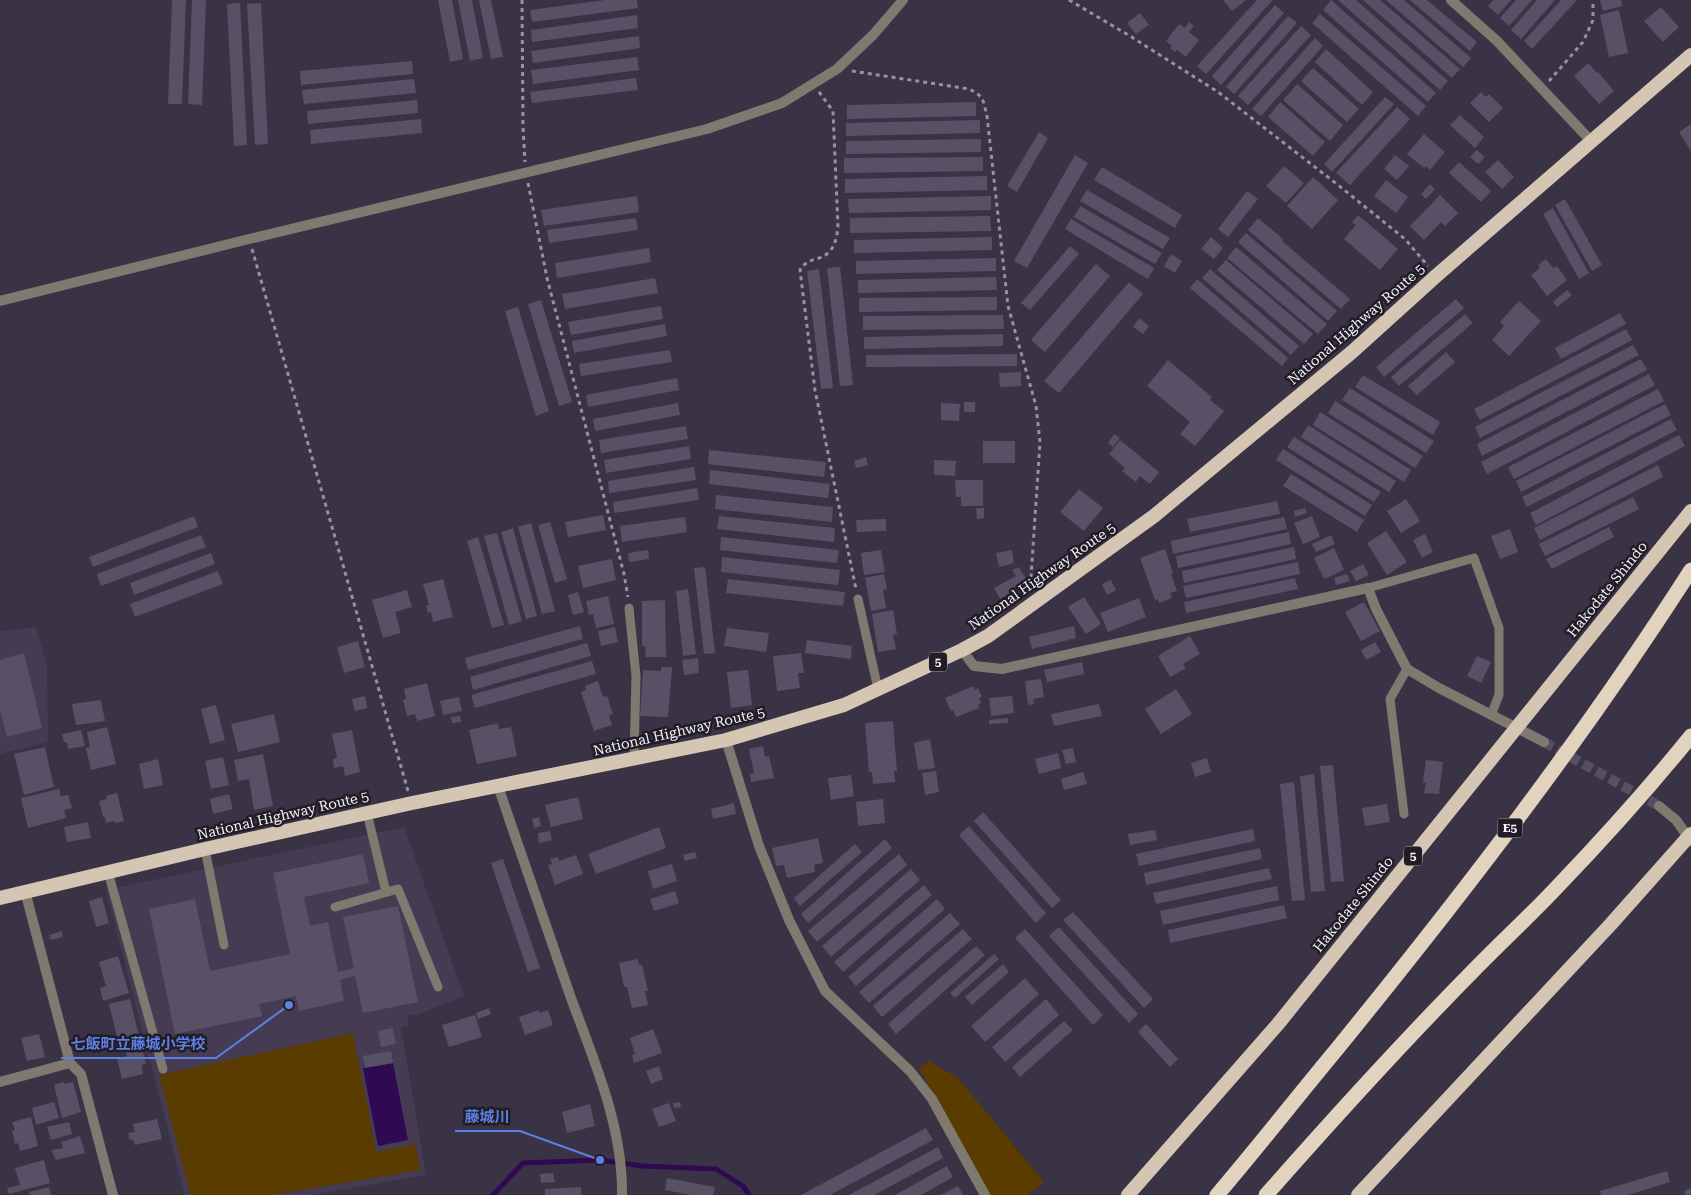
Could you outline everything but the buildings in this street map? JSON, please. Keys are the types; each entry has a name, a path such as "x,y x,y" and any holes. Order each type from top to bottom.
{"highway":[{"name":"National Highway Route 5","path":"0,898 205,849 412,803 726,740 844,705 962,650 988,636 1154,516 1352,352 1436,276 1691,55"},
{"name":"Hakodate Shindo","path":"1128,1195 1278,1024 1691,511"},
{"name":"E5","path":"1217,1195 1407,962 1549,776 1606,697 1691,570"},
{"path":"1266,1195 1348,1103 1472,972 1558,887 1650,786 1691,736"},
{"path":"1358,1195 1690,837"}],"street":[{"path":"0,301 707,129 782,103 837,69 873,35 903,0"},
{"path":"1451,0 1497,41 1592,142"},
{"path":"962,650 974,666 1002,669 1368,588 1376,609 1407,669 1439,688 1544,742"},
{"path":"726,740 759,846 789,920 825,991 910,1071 932,1099 985,1195"},
{"path":"498,786 603,1087 619,1149 623,1181 622,1195"},
{"path":"1659,806 1676,820 1690,837"},
{"path":"25,891 70,1063 81,1074 113,1195"},
{"path":"0,1082 70,1063"}],"lane":[{"path":"1368,588 1474,558 1499,628 1500,695 1491,715"},
{"path":"858,599 878,689"},
{"path":"629,608 636,676 634,758"},
{"path":"1404,814 1390,699 1407,669"},
{"path":"367,813 386,892"},
{"path":"205,849 224,945"},
{"path":"108,872 163,1069"},
{"path":"335,907 398,889 438,987"}],"path":[{"path":"522,0 523,127 526,173 547,278 624,574 629,608"},
{"path":"1069,0 1218,92 1334,181 1405,239 1436,276"},
{"path":"1542,88 1583,42 1593,20 1593,0"},
{"path":"837,69 969,89 978,93 983,99 987,116 1008,306 1036,406 1040,442 1031,577 1042,597"},
{"path":"814,84 833,111 838,227 837,239 828,253 805,263 800,270 815,390 858,599"},
{"path":"249,239 412,803"}],"shaded area":[{"path":"36,627 47,667 48,742 0,754 0,631"},
{"path":"404,827 464,996 417,1015 407,1014 409,1026 401,1028 426,1175 313,1195 185,1195 106,890"},
{"path":"353,1033 376,1152 416,1144 420,1170 272,1195 193,1195 190,1193 159,1075"},
{"path":"929,1061 958,1078 1044,1182 1028,1195 990,1195 919,1068"},
{"path":"393,1063 408,1140 378,1146 363,1068"}],"waterway":[{"path":"493,1195 523,1163 600,1160 642,1166 716,1169 743,1186 749,1195"}],"tunnel":[{"path":"1544,742 1659,806"}],"place":[{"name":"七飯町立藤城小学校","path":"289,1005"},
{"name":"藤城川","path":"600,1160"}]}
